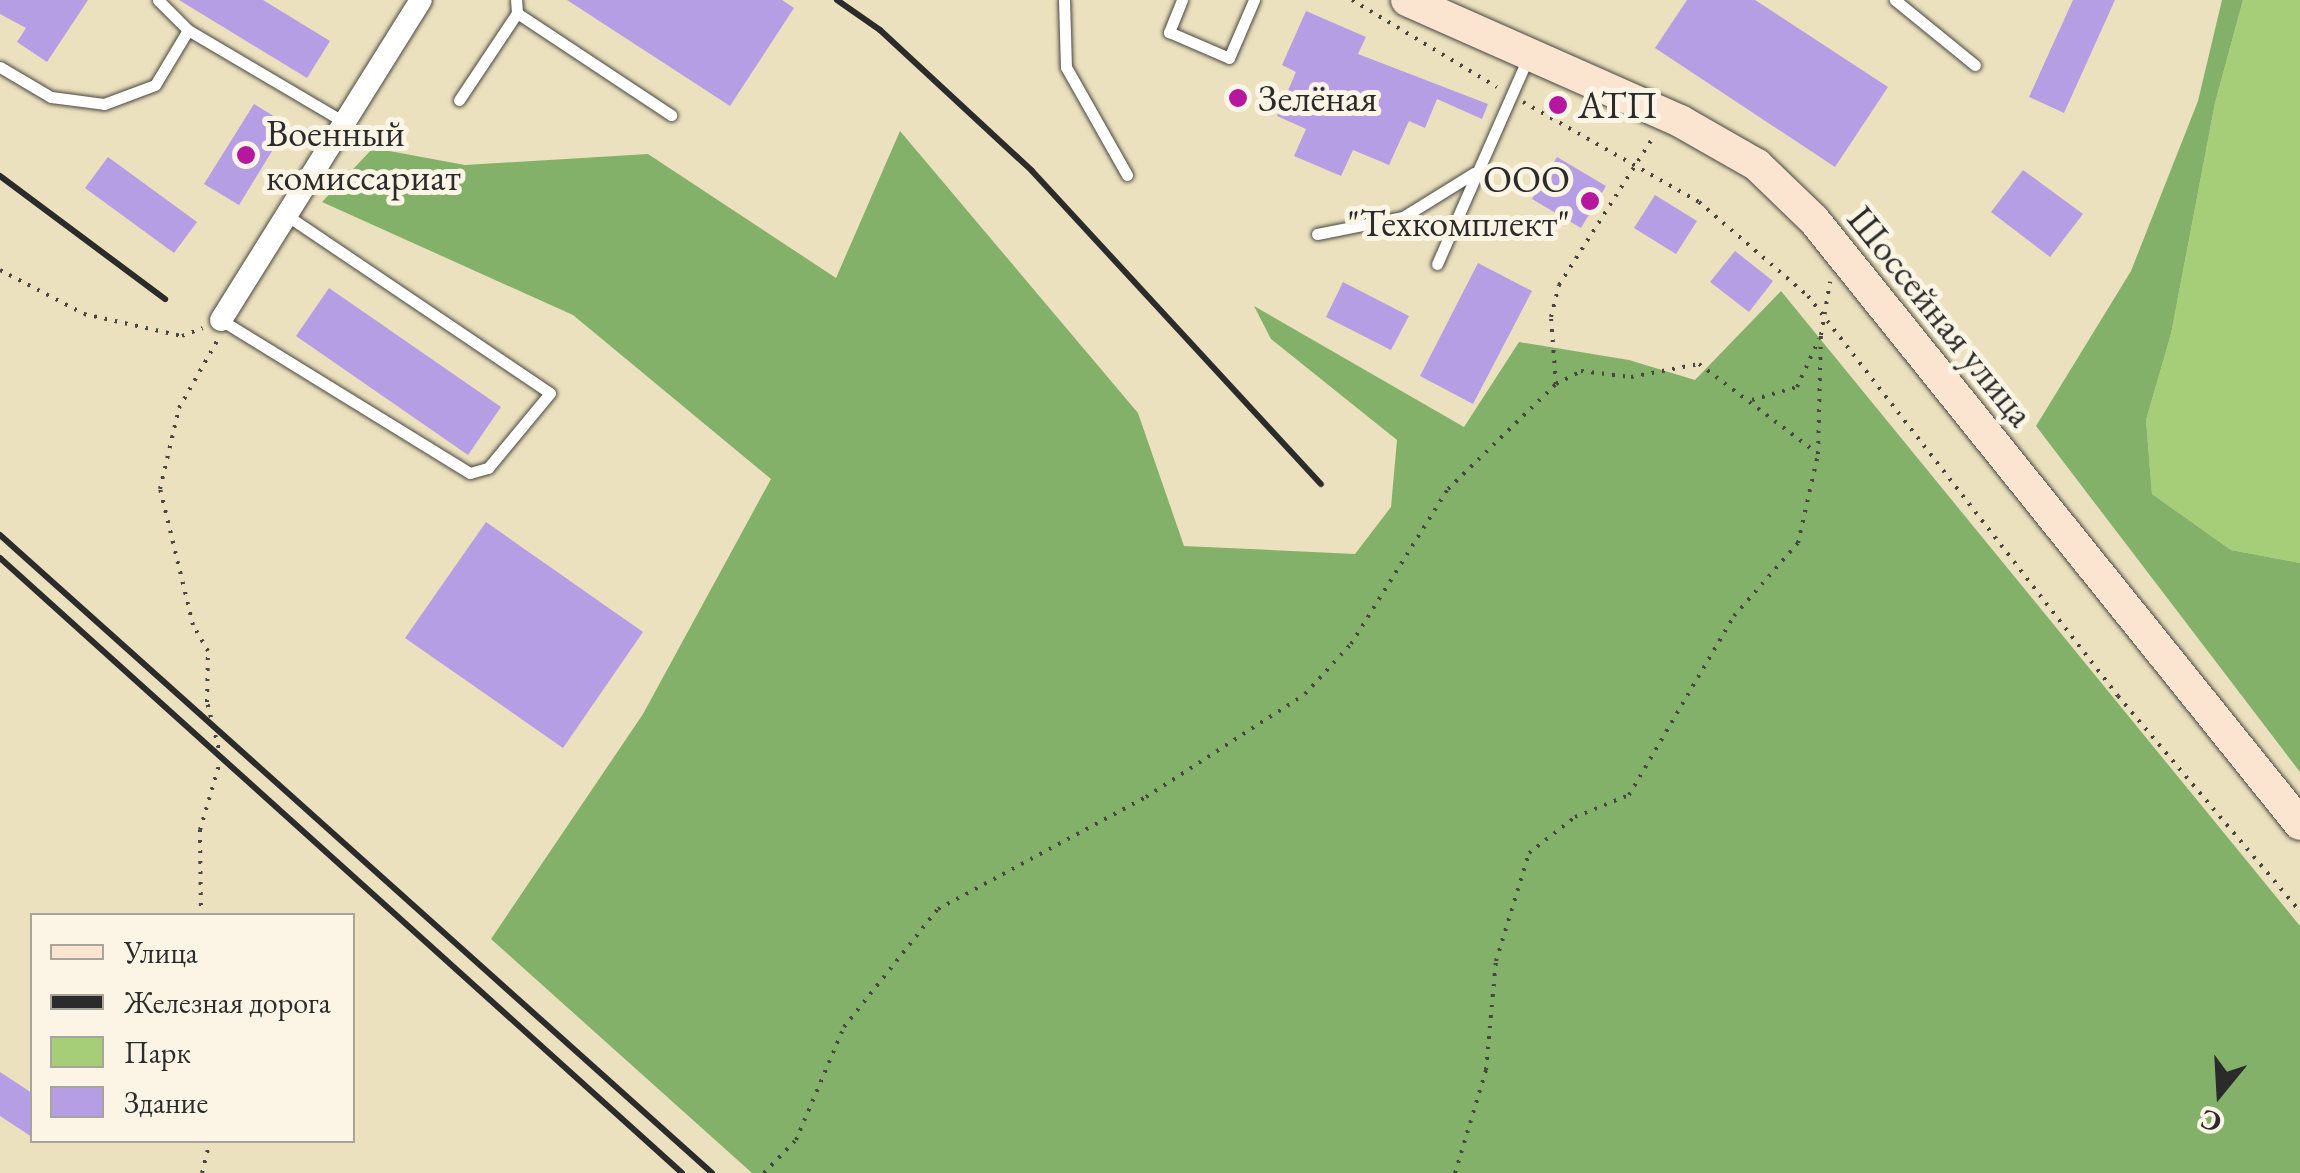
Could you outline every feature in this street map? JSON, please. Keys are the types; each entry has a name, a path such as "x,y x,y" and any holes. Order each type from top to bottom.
{"main road":[{"name":"Шоссейная улица","path":"1407,0 1667,115 1757,165 1837,250 2300,824"}],"street":[{"path":"222,320 421,0"}],"lane":[{"path":"158,0 188,30 344,122"},
{"path":"1064,0 1066,67 1126,175"},
{"path":"1182,0 1169,32 1229,58 1254,0"},
{"path":"1894,0 1975,65"},
{"path":"459,100 517,6 671,115"},
{"path":"0,67 51,97 104,104 155,86 188,30"},
{"path":"1437,264 1530,52"},
{"path":"1317,234 1403,217 1478,170"},
{"path":"222,320 470,473 488,468 550,393 286,215"}],"path":[{"path":"1352,0 1511,95 1637,164 1753,244 1823,314 2118,696 2300,911"},
{"path":"1556,384 1551,317 1559,285 1667,115"},
{"path":"1456,1173 1486,1070 1496,961 1529,853 1575,817 1629,795 1734,616 1798,543 1818,454 1821,335 1837,250"},
{"path":"0,270 101,318 182,336 222,320"},
{"path":"201,913 200,830 221,758 207,702 208,650 193,626 160,490 179,408 217,343 222,320"},
{"path":"1752,400 1797,387 1821,335"},
{"path":"764,1173 796,1140 844,1027 938,909 1146,798 1304,694 1351,644 1448,489 1556,384 1581,371 1631,377 1699,364 1752,400 1818,454"},
{"path":"202,1173 209,1143"}],"green space":[{"path":"2222,0 2243,0 2215,103 2171,334 2146,420 2152,494 2231,550 2300,563 2300,772 2036,426 2131,271 2198,101"},
{"path":"2243,0 2300,0 2300,563 2231,550 2152,494 2146,420 2171,334 2215,103"},
{"path":"900,131 1138,413 1184,546 1355,554 1391,507 1397,440 1271,339 1254,306 1464,427 1519,342 1629,360 1695,380 1781,291 2300,926 2300,1173 752,1173 491,939 643,714 771,479 573,315 322,202 373,148 465,165 648,154 836,278"}],"building":[{"path":"0,0 88,0 47,62 17,42 26,28 0,14"},
{"path":"179,0 263,0 330,41 307,78"},
{"path":"567,0 782,0 794,8 730,106"},
{"path":"1687,0 1755,0 1888,87 1835,167 1655,48"},
{"path":"2073,0 2115,0 2064,113 2029,97"},
{"path":"1306,11 1366,37 1358,54 1488,104 1482,119 1437,99 1425,128 1409,121 1389,165 1353,150 1341,176 1294,156 1306,129 1277,116 1296,72 1282,65"},
{"name":"Военный комиссариат","path":"254,104 288,125 239,205 204,184"},
{"path":"108,157 197,222 174,253 85,188"},
{"path":"1557,157 1606,186 1581,228 1532,199"},
{"path":"2023,170 2083,214 2050,257 1991,212"},
{"path":"1655,195 1697,221 1676,254 1634,228"},
{"path":"1735,251 1773,281 1749,312 1710,282"},
{"path":"1478,263 1532,291 1473,404 1420,376"},
{"path":"1343,282 1409,316 1391,350 1326,317"},
{"path":"329,288 501,407 468,455 296,336"},
{"path":"486,522 643,632 563,748 405,638"},
{"path":"0,1072 30,1092 30,1136 0,1116"}],"railway":[{"path":"837,0 880,30 1032,171 1321,484"},
{"path":"0,176 165,299"},
{"path":"0,535 712,1173"},
{"path":"0,558 682,1173"}],"place":[{"name":"Зелёная","path":"1238,98"},
{"name":"АТП","path":"1558,105"},
{"name":"Военный комиссариат","path":"246,155"},
{"name":"ООО \"Техкомплект\"","path":"1590,201"}]}
